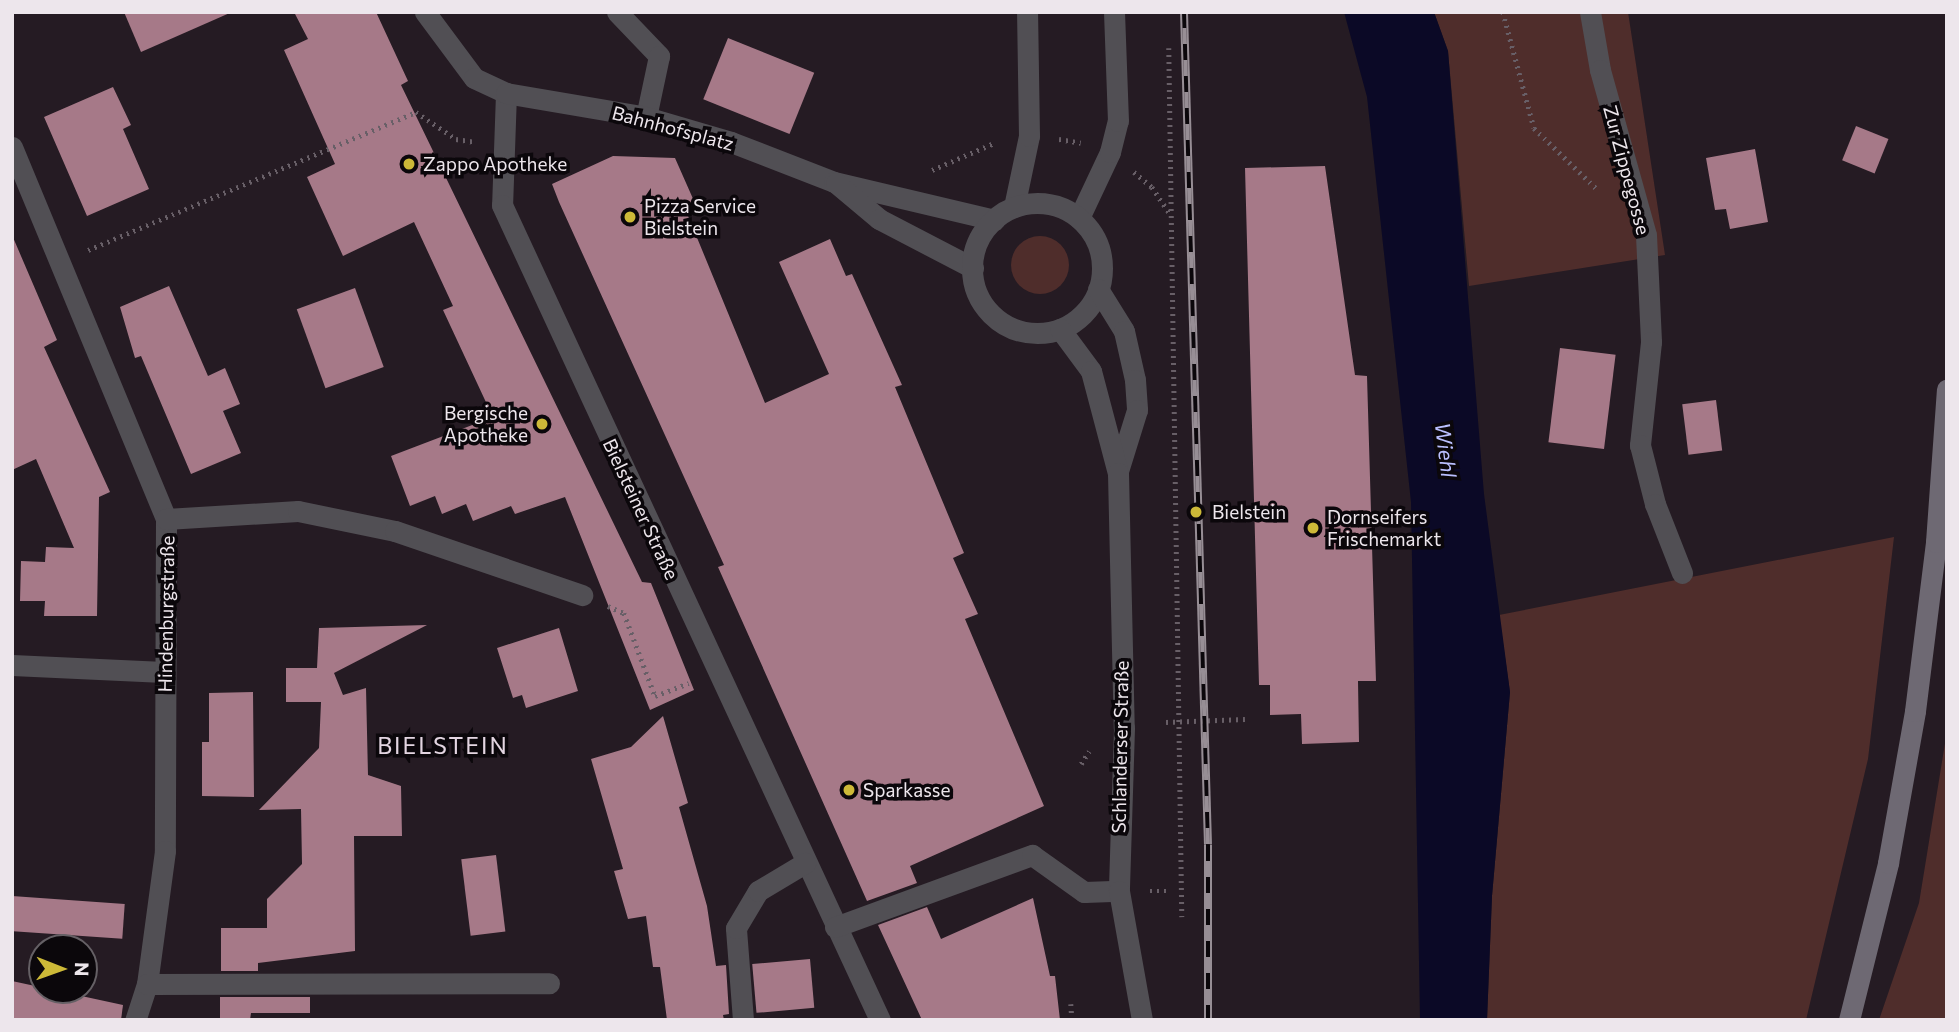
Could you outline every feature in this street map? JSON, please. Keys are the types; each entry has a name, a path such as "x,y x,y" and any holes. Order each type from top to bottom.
{"main road":[{"path":"1849,1020 1888,863 1915,711 1936,542 1947,389"}],"street":[{"path":"425,12 474,78 506,93"},
{"path":"617,12 659,56 646,117"},
{"path":"1014,207 1029,136 1027,12"},
{"path":"1079,218 1110,152 1118,121 1114,12"},
{"name":"Zur Zippegosse","path":"1590,12 1600,70 1646,235 1651,341 1640,445 1655,504 1682,573"},
{"name":"Bahnhofsplatz","path":"506,93 646,117 731,142 834,182 995,220"},
{"name":"Bielsteiner Straße","path":"506,93 502,205 880,1020"},
{"name":"Hindenburgstraße","path":"12,147 62,260 166,519 166,852 147,984 135,1020"},
{"name":"Bahnhofsplatz","path":"834,182 878,219 973,268"},
{"path":"1048,205 1079,218 1098,246 1098,289 1088,310 1060,329 1027,332 996,318 976,291 973,268 978,242 995,220 1014,207 1048,205"},
{"name":"Schlanderser Straße","path":"1098,289 1124,331 1135,380 1137,410 1118,472"},
{"name":"Schlanderser Straße","path":"1060,329 1091,371 1118,472 1124,728 1119,891 1142,1020"},
{"path":"166,519 298,511 396,531 582,595"},
{"path":"12,665 164,672"},
{"path":"835,927 1032,855 1084,892 1119,891"},
{"path":"743,1020 736,928 758,891 805,863"},
{"path":"147,984 549,983"}],"path":[{"path":"1503,12 1534,128 1608,199"},
{"path":"1169,48 1182,918"},
{"path":"62,260 416,112 456,139 502,148"},
{"path":"582,595 624,613 655,696 717,673"},
{"path":"1166,722 1245,719"},
{"path":"1081,764 1090,751"},
{"path":"1071,1004 1072,1020"}],"shaded area":[{"path":"1434,12 1628,12 1665,255 1469,286 1448,51"},
{"path":"1040,236 1061,244 1069,265 1061,286 1040,294 1019,286 1011,265 1019,244"},
{"path":"1894,537 1868,759 1806,1020 1487,1020 1492,896 1510,692 1499,615"},
{"path":"1947,731 1947,1020 1879,1020 1919,903"}],"water":[{"name":"Wiehl","path":"1344,12 1434,12 1448,51 1484,494 1510,692 1492,896 1487,1020 1420,1020 1411,502 1367,97"}],"building":[{"path":"124,12 232,12 141,52"},
{"path":"294,12 376,12 408,81 401,85 642,582 651,583 694,690 650,710 565,497 515,514 511,506 473,521 466,504 442,514 435,496 410,506 391,456 488,419 491,413 443,310 453,306 414,222 343,256 307,177 335,164 284,50 308,39"},
{"path":"728,38 814,73 790,134 703,99"},
{"path":"113,87 131,125 123,129 149,189 87,216 44,117"},
{"path":"1856,126 1888,139 1875,173 1842,160"},
{"path":"1755,149 1768,222 1730,229 1726,209 1715,210 1706,158"},
{"path":"613,156 675,158 694,201 684,206 765,403 829,374 779,262 830,239 846,276 852,274 902,385 895,387 964,553 953,558 978,614 965,619 1044,806 910,866 917,883 867,901 718,567 724,565 559,202 552,184"},
{"name":"Dornseifers Frischemarkt","path":"1325,166 1355,375 1367,376 1376,681 1358,681 1359,742 1302,744 1301,714 1270,715 1270,685 1259,685 1245,168"},
{"path":"12,235 57,340 44,347 110,492 99,497 97,616 44,616 45,601 20,601 21,561 45,562 46,547 74,548 36,459 12,470"},
{"path":"169,286 208,376 225,368 240,404 223,411 241,453 191,474 141,356 135,358 120,307"},
{"path":"355,288 384,367 325,388 297,309"},
{"path":"1560,348 1616,355 1604,449 1548,442"},
{"path":"1716,400 1722,451 1688,455 1682,404"},
{"path":"427,625 334,673 343,695 366,688 368,775 401,786 402,836 354,836 355,951 258,963 258,971 221,971 221,928 267,928 267,899 302,864 301,809 259,810 319,748 321,702 286,702 286,668 317,668 319,628"},
{"path":"559,628 578,691 526,708 522,695 513,698 497,648"},
{"path":"253,692 254,797 202,796 202,742 209,742 209,693"},
{"path":"663,716 688,803 679,807 707,906 716,966 726,965 729,1014 723,1015 724,1020 667,1020 660,967 653,967 646,916 628,919 614,871 623,869 591,759 631,747"},
{"path":"496,855 505,931 471,936 461,859"},
{"path":"12,896 125,904 122,939 98,937 98,934 12,931"},
{"path":"1033,898 1050,976 1055,976 1060,1020 922,1020 878,925 927,907 941,939"},
{"path":"810,959 814,1008 756,1013 752,964"},
{"path":"12,981 28,984 28,1004 98,1004 98,1000 123,1005 121,1020 12,1020"},
{"path":"220,997 310,997 310,1013 251,1013 250,1020 220,1020"}],"railway":[{"path":"1184,12 1208,845 1208,1020"}],"place":[{"name":"Zappo Apotheke","path":"409,164"},
{"name":"Pizza Service Bielstein","path":"630,217"},
{"name":"Bergische Apotheke","path":"542,424"},
{"name":"Bielstein","path":"1196,512"},
{"name":"Dornseifers Frischemarkt","path":"1313,528"},
{"name":"Sparkasse","path":"849,790"}],"district":[{"name":"BIELSTEIN","path":"443,745"}]}
